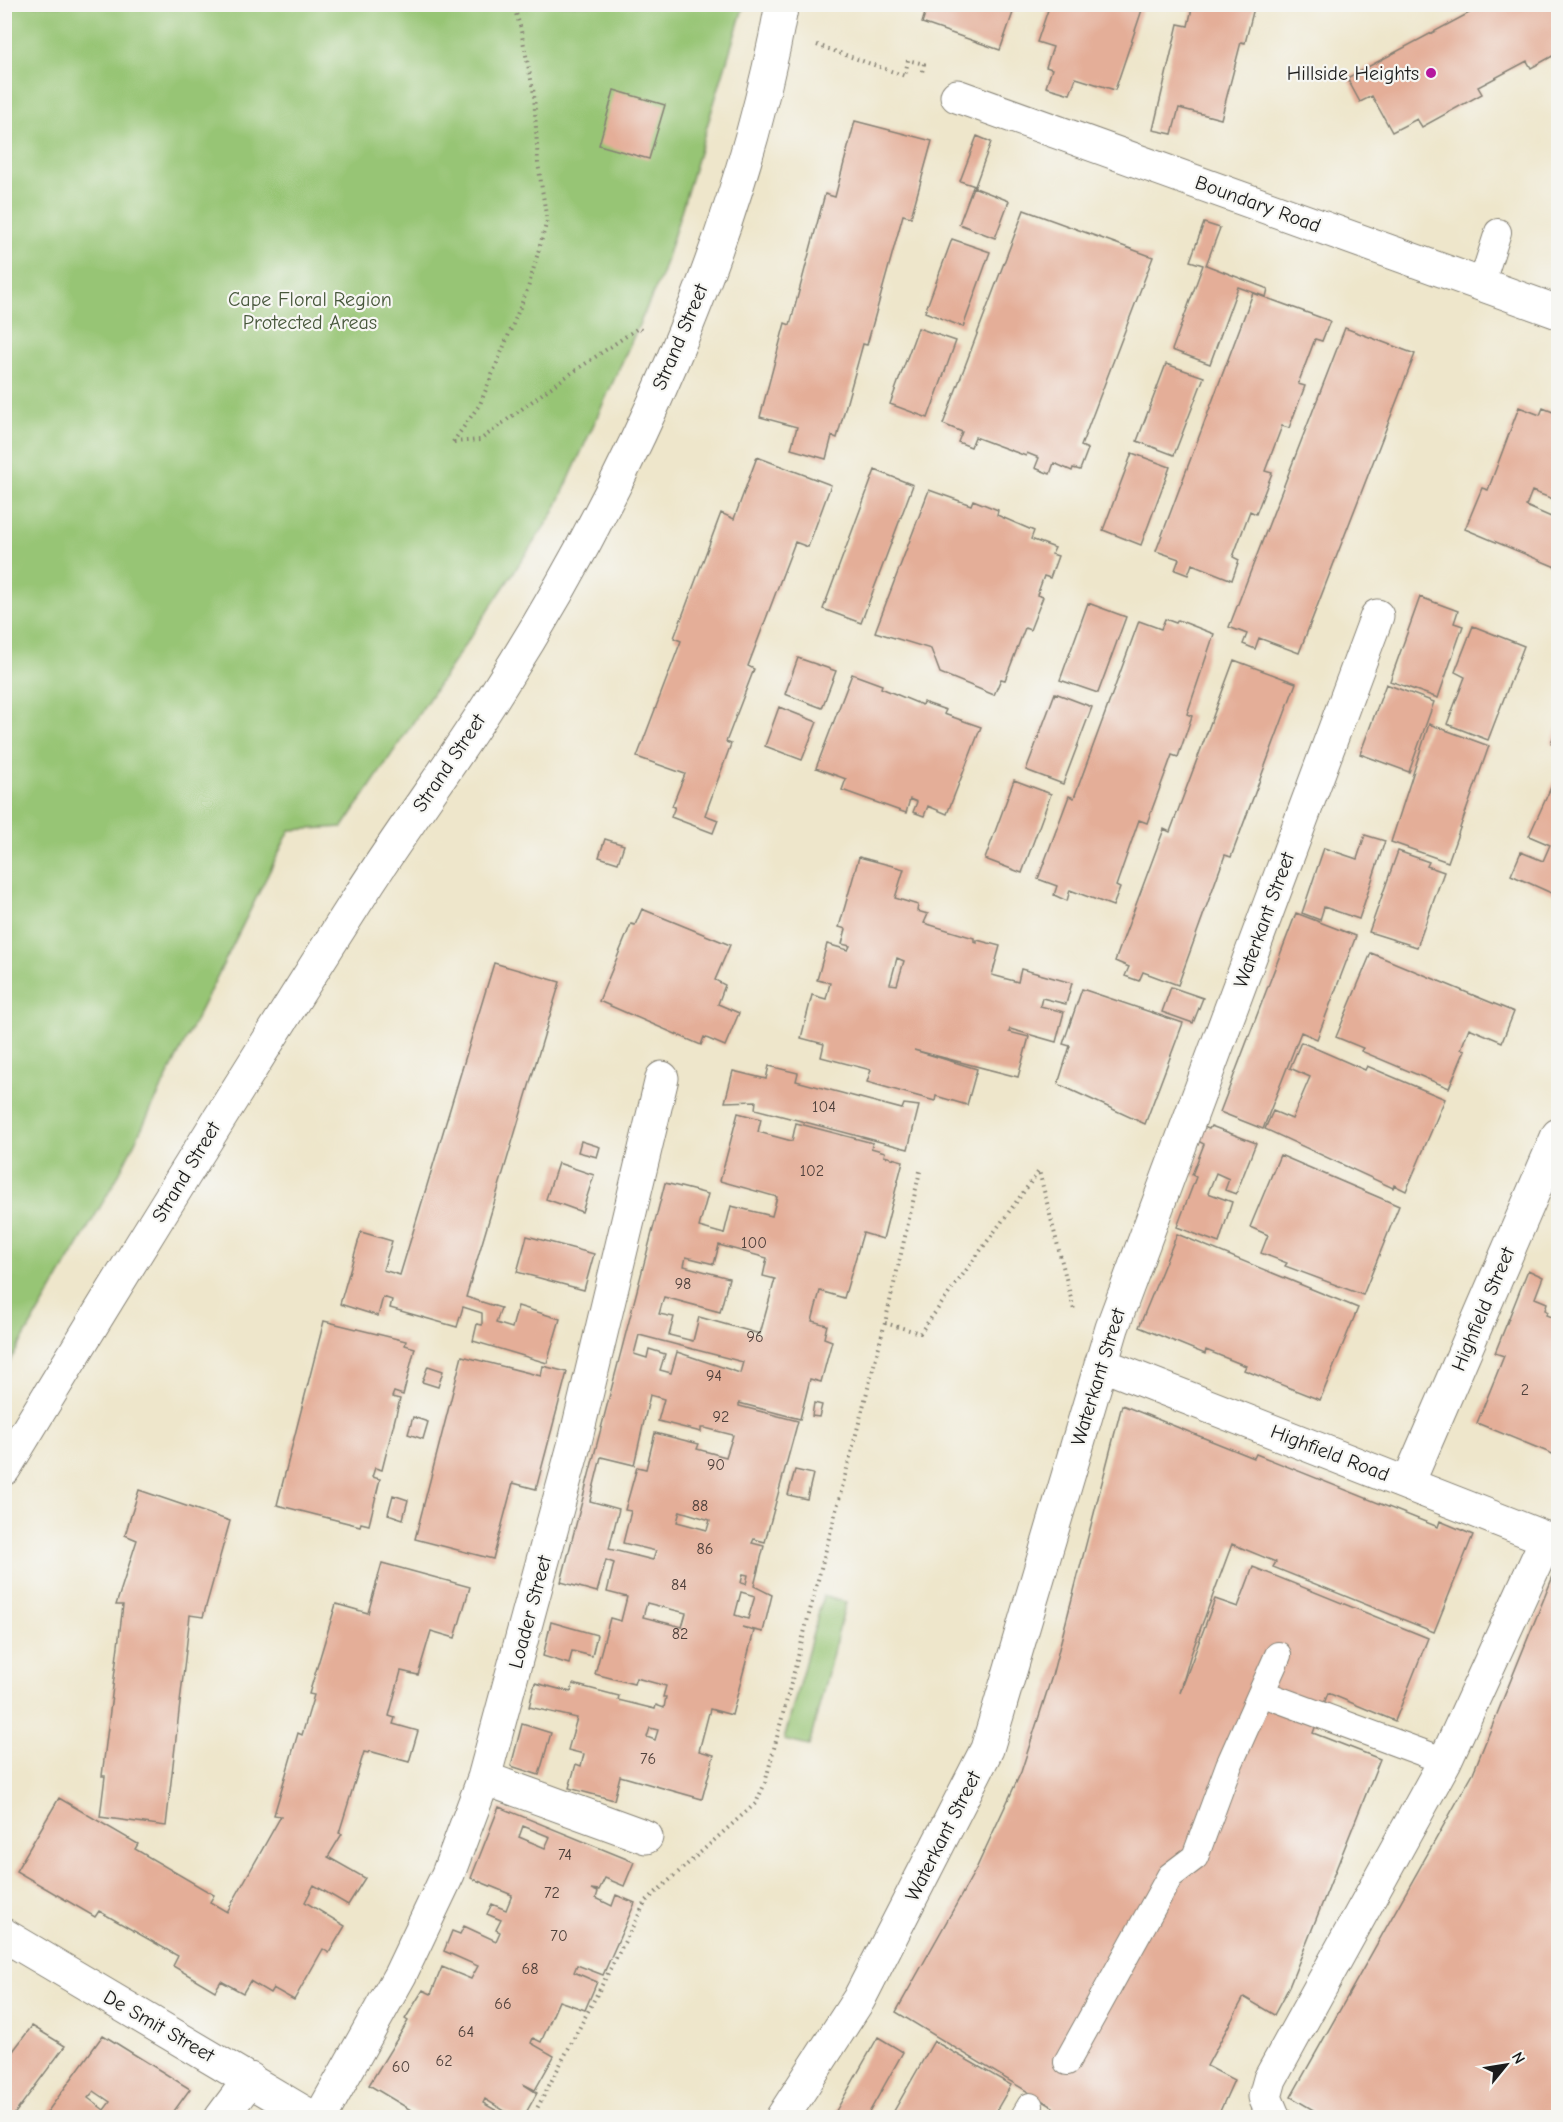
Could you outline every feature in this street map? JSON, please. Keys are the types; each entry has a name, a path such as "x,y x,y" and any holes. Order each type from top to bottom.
{"street":[{"name":"Strand Street","path":"4,1469 230,1099 378,868 499,689 602,507 679,345 700,294 726,218 780,18"},
{"name":"Boundary Road","path":"957,96 1558,312"},
{"name":"Waterkant Street","path":"782,2118 859,1999 987,1749 1101,1364 1377,616"},
{"name":"Loader Street","path":"320,2118 400,1975 448,1874 484,1778 575,1442 662,1078"},
{"name":"Highfield Street","path":"1408,1483 1558,1135"},
{"name":"Highfield Road","path":"1101,1364 1553,1541"},
{"path":"1274,2118 1265,2097 1270,2079 1445,1761 1553,1541"},
{"path":"484,1778 646,1837"},
{"name":"De Smit Street","path":"4,1935 313,2118"},
{"path":"221,2118 250,2079"}],"lane":[{"path":"1481,285 1498,232"},
{"path":"1067,2062 1170,1876 1195,1857 1229,1765 1278,1654"},
{"path":"1261,1693 1445,1761"}],"path":[{"path":"513,4 520,26 534,94 538,163 547,221 528,288 480,404 453,442 480,440 554,385 638,328 679,345"},
{"path":"780,18 905,76 908,60 924,64 918,91 936,97 957,96"},
{"path":"532,2118 646,1901 756,1803 765,1783 885,1323 921,1167"},
{"path":"885,1323 920,1333 1039,1171 1077,1322"}],"green space":[{"name":"Cape Floral Region Protected Areas","path":"5,5 744,5 662,274 554,512 343,827 290,830 116,1180 5,1370"},
{"path":"823,1596 846,1602 809,1746 784,1740"}],"building":[{"path":"928,4 1016,4 1000,50 922,23"},
{"path":"1050,4 1144,4 1115,90 1076,78 1070,94 1046,87 1052,69 1046,67 1053,47 1037,42"},
{"path":"1193,4 1255,4 1245,43 1241,42 1221,119 1179,108 1172,134 1153,130 1178,24 1188,26"},
{"name":"Hillside Heights","path":"1486,4 1558,4 1558,53 1531,68 1527,61 1478,87 1482,94 1422,127 1417,119 1392,132 1372,96 1360,102 1347,78"},
{"path":"614,90 665,105 649,159 599,145"},
{"path":"855,121 932,141 911,217 903,215 867,345 863,344 837,438 832,436 826,459 791,449 797,427 760,417 785,323 790,325 825,194 835,197"},
{"path":"977,136 991,142 975,186 960,181"},
{"path":"973,187 1009,201 995,238 959,224"},
{"path":"1024,210 1153,257 1081,446 1088,449 1080,470 1073,468 1072,471 1054,463 1050,474 1035,468 1039,458 1027,453 1026,456 975,437 971,447 958,442 962,432 943,424"},
{"path":"1204,223 1220,228 1206,265 1268,289 1266,297 1238,287 1210,364 1172,350 1203,265 1190,261"},
{"path":"952,239 990,252 963,327 925,312"},
{"path":"1253,293 1330,321 1322,341 1315,339 1298,384 1305,386 1289,428 1282,426 1265,471 1272,473 1256,514 1250,511 1233,557 1239,560 1232,580 1192,564 1188,575 1175,570 1179,559 1156,551"},
{"path":"918,328 956,341 928,418 890,404"},
{"path":"1345,328 1415,354 1299,653 1259,638 1255,649 1243,644 1247,634 1229,627"},
{"path":"1166,364 1204,377 1174,455 1137,441"},
{"path":"1519,407 1540,415 1543,408 1558,414 1558,501 1532,491 1526,506 1558,520 1558,568 1465,529 1482,488 1488,490"},
{"path":"1132,453 1170,467 1141,545 1103,530"},
{"path":"757,457 831,485 808,547 795,542 748,666 754,669 726,742 731,744 705,815 718,820 713,833 671,817 675,807 672,806 685,774 637,757 681,641 674,638 721,513 734,519"},
{"path":"875,470 913,485 861,623 823,609"},
{"path":"929,490 971,505 973,500 998,510 997,515 1034,531 1031,539 1055,548 1052,554 1058,556 1050,578 1044,576 1037,595 1043,597 1030,630 1025,628 1005,680 1001,679 994,695 940,673 931,649 875,632"},
{"path":"1420,597 1458,611 1454,623 1463,626 1438,698 1390,681"},
{"path":"1088,603 1126,617 1098,693 1060,680"},
{"path":"1165,619 1176,623 1178,620 1214,634 1187,714 1192,716 1178,757 1172,755 1147,823 1139,820 1116,886 1120,888 1113,906 1070,890 1067,901 1054,895 1057,886 1038,879 1069,796 1074,798 1139,621 1161,629"},
{"path":"1473,626 1524,646 1488,740 1447,724 1465,677 1455,672"},
{"path":"798,658 836,671 822,708 785,694"},
{"path":"1234,660 1296,683 1231,857 1225,855 1178,985 1143,972 1139,981 1125,976 1129,967 1115,961 1164,829 1170,832"},
{"path":"852,674 882,685 881,688 922,705 923,702 946,710 944,714 981,727 947,814 928,806 924,816 913,812 917,802 910,799 906,813 842,790 846,779 816,768"},
{"path":"1386,684 1434,702 1409,772 1360,754"},
{"path":"1055,693 1092,707 1063,784 1026,770"},
{"path":"779,707 817,722 802,760 765,746"},
{"path":"1429,724 1489,746 1448,862 1391,842"},
{"path":"1558,726 1558,747 1551,743"},
{"path":"1557,774 1558,896 1511,875 1521,852 1543,861 1550,845 1529,836"},
{"path":"1014,780 1051,794 1022,873 985,859"},
{"path":"1365,835 1385,841 1359,919 1324,907 1320,920 1302,913 1324,848 1357,859"},
{"path":"605,839 624,845 618,863 599,857"},
{"path":"1398,851 1429,862 1427,866 1444,872 1417,947 1369,932"},
{"path":"859,857 904,869 895,898 918,905 917,911 928,914 924,923 974,938 974,942 977,943 977,940 1000,946 992,975 1018,982 1021,969 1072,983 1066,1004 1042,998 1040,1006 1064,1012 1056,1042 1010,1029 1009,1032 1029,1037 1018,1077 914,1050 977,1069 967,1105 936,1096 935,1101 867,1082 871,1070 821,1057 824,1044 801,1038 812,995 826,999 830,983 817,980 827,944 848,950 850,946 842,944 846,929 839,927","holes":["897,958 904,961 897,985 890,984"]},
{"path":"642,909 730,945 715,980 725,985 718,1004 739,1013 725,1046 704,1037 701,1045 599,1001 631,924 635,925"},
{"path":"1296,913 1356,936 1317,1039 1301,1032 1263,1129 1220,1112"},
{"path":"1371,953 1514,1012 1502,1042 1469,1028 1461,1049 1465,1050 1449,1088 1361,1051 1363,1048 1336,1037"},
{"path":"494,963 560,982 466,1297 501,1308 496,1323 512,1328 518,1306 560,1319 547,1363 473,1341 477,1324 482,1325 482,1313 463,1307 457,1327 390,1308 392,1300 383,1297 378,1316 340,1304 361,1232 392,1241 383,1270 400,1275"},
{"path":"1171,987 1203,998 1193,1023 1162,1012"},
{"path":"1082,989 1183,1023 1145,1124 1058,1084 1070,1046 1063,1044"},
{"path":"1301,1042 1365,1070 1367,1066 1445,1099 1406,1191 1394,1185 1393,1188 1265,1129 1273,1111 1292,1119 1310,1077 1290,1068"},
{"path":"769,1066 798,1073 796,1081 902,1109 904,1104 919,1106 908,1149 755,1109 756,1101 725,1102 733,1071 766,1079"},
{"path":"738,1113 761,1119 758,1132 792,1141 796,1123 873,1143 871,1148 885,1152 884,1156 903,1161 883,1239 863,1233 844,1298 820,1291 812,1321 827,1325 824,1338 832,1341 821,1382 810,1379 800,1419 739,1403 739,1406 798,1421 765,1542 754,1539 752,1543 764,1546 754,1586 772,1595 763,1632 742,1627 754,1631 732,1715 710,1709 699,1751 714,1755 702,1799 620,1776 614,1800 569,1788 576,1764 581,1766 584,1754 568,1750 577,1718 529,1707 535,1683 571,1692 573,1684 619,1696 618,1700 655,1709 656,1705 664,1708 666,1697 663,1697 666,1686 636,1678 634,1684 595,1674 610,1618 621,1621 627,1597 607,1592 614,1563 606,1560 597,1592 561,1582 665,1183 708,1194 699,1227 724,1234 731,1206 772,1216 777,1197 720,1181","holes":["719,1245 767,1258 763,1276 775,1279 760,1334 699,1317 693,1341 669,1335 674,1317 659,1314 664,1297 720,1312 729,1278 684,1266 686,1257 714,1264","639,1335 743,1362 740,1373 677,1352 671,1373 660,1370 665,1354 649,1349 647,1358 634,1354","650,1395 664,1399 658,1421 701,1432 701,1428 705,1428 733,1435 726,1457 697,1449 699,1444 655,1433 646,1469 637,1467 625,1510 631,1511 623,1543 656,1551 653,1560 609,1549 619,1509 590,1501 601,1457 634,1465","680,1511 710,1520 707,1530 677,1522","743,1574 748,1575 746,1584 741,1583","741,1592 755,1596 748,1619 735,1615","647,1603 686,1613 682,1627 643,1617","650,1728 658,1730 655,1740 647,1737"]},
{"path":"1201,1126 1209,1129 1211,1126 1256,1143 1236,1194 1225,1190 1229,1179 1216,1173 1208,1193 1232,1202 1219,1243 1177,1227 1196,1177 1192,1175 1204,1144 1196,1140"},
{"path":"581,1141 600,1147 597,1157 578,1152"},
{"path":"1280,1155 1399,1206 1363,1295 1285,1266 1287,1263 1261,1253 1268,1235 1250,1227"},
{"path":"558,1163 594,1175 582,1212 546,1199"},
{"path":"1177,1234 1358,1308 1320,1400 1244,1370 1246,1366 1206,1350 1205,1354 1139,1327"},
{"path":"527,1236 594,1254 584,1290 517,1272"},
{"path":"1528,1270 1543,1277 1535,1298 1547,1303 1546,1315 1558,1320 1558,1446 1555,1455 1477,1423 1504,1356 1495,1353"},
{"path":"324,1321 406,1341 405,1345 415,1348 403,1395 394,1392 392,1397 400,1399 382,1470 375,1468 372,1477 380,1479 369,1525 361,1523 360,1526 277,1505"},
{"path":"462,1356 541,1376 543,1366 567,1372 536,1489 513,1483 493,1559 415,1539"},
{"path":"428,1366 443,1371 438,1387 422,1382"},
{"path":"814,1403 822,1405 819,1417 812,1416"},
{"path":"1122,1405 1254,1458 1256,1454 1438,1527 1440,1521 1473,1535 1434,1632 1273,1567 1276,1562 1232,1544 1190,1657 1180,1693 1215,1599 1238,1607 1253,1567 1428,1638 1395,1721 1328,1693 1313,1733 1380,1759 1289,1987 1274,2015 1244,1997 1207,2066 1234,2080 1217,2118 1047,2118 1053,2107 896,2012 976,1869 1021,1772 1052,1676"},
{"path":"413,1417 428,1422 423,1439 408,1434"},
{"path":"795,1470 813,1474 807,1499 788,1495"},
{"path":"139,1490 230,1521 203,1617 190,1615 166,1826 100,1817 105,1776 102,1776 123,1605 116,1605 137,1540 125,1535"},
{"path":"393,1495 408,1500 403,1519 388,1514"},
{"path":"382,1563 470,1587 455,1638 431,1631 418,1675 401,1671 389,1716 395,1718 393,1724 418,1731 409,1762 369,1751 364,1752 339,1833 342,1834 328,1857 365,1878 348,1905 314,1885 305,1902 345,1926 329,1953 323,1949 294,2000 273,1988 270,1993 250,1981 243,1993 221,1981 215,1991 173,1966 178,1956 99,1911 95,1917 16,1871 59,1798 138,1844 135,1849 214,1895 210,1902 227,1912 281,1816 274,1815 298,1733 302,1735 314,1695 309,1694 336,1604 368,1613"},
{"path":"1558,1564 1558,2118 1327,2118 1291,2097 1473,1773"},
{"path":"551,1622 597,1635 592,1656 572,1651 569,1664 543,1656"},
{"path":"522,1724 551,1733 539,1775 511,1766"},
{"path":"499,1807 634,1862 624,1886 605,1878 599,1890 591,1889 598,1892 596,1898 612,1906 616,1895 635,1903 603,1975 577,1965 574,1972 597,1982 585,2010 559,2001 541,2042 533,2038 531,2043 554,2056 535,2090 523,2084 537,2093 523,2118 516,2118 485,2099 483,2103 509,2118 424,2118 369,2085 408,2021 405,2019 423,1990 431,1994 442,1967 471,1979 478,1966 444,1951 452,1931 460,1934 464,1926 496,1941 500,1932 496,1930 501,1920 487,1914 492,1904 506,1910 512,1895 471,1878","holes":["523,1826 550,1837 545,1848 519,1837"]},
{"path":"32,2026 65,2046 13,2116 4,2110 4,2063"},
{"path":"103,2035 190,2089 169,2118 43,2118","holes":["94,2091 110,2102 104,2110 88,2098"]},
{"path":"878,2037 903,2052 866,2118 832,2118"},
{"path":"934,2041 1011,2085 992,2118 890,2118"}],"place":[{"name":"Hillside Heights","path":"1431,73"}]}
